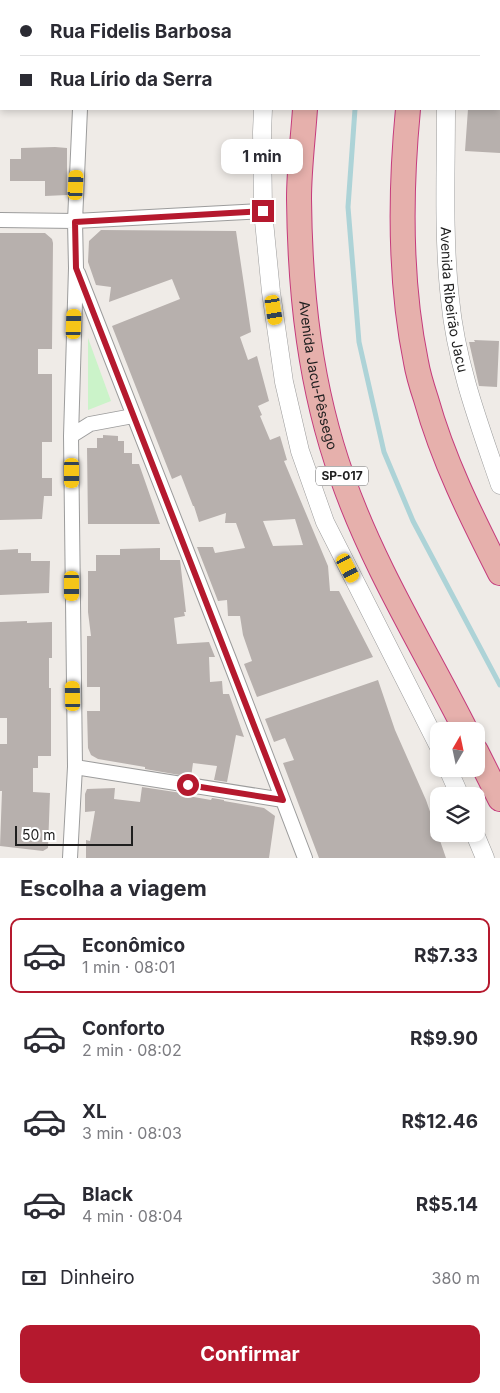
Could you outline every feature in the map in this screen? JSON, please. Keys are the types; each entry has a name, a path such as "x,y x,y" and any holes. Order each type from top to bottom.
{"highway":[{"name":"Avenida Jacu-Pêssego","path":"305,110 299,197 301,258 306,331 320,404 342,478 372,548 461,722"},
{"path":"408,110 404,147 402,225 406,296 416,363 434,426 450,470 475,525 500,573"},
{"path":"485,769 500,800"}],"street":[{"path":"70,858 75,767 71,436 76,268 75,222 80,110"},
{"path":"263,110 263,211 271,292 284,382 300,451 325,522 430,729"},
{"name":"Avenida Ribeirão Jacu","path":"446,110 446,226 450,300 462,368 500,485"},
{"path":"0,220 75,222 263,211"},
{"path":"76,268 304,858"},
{"path":"71,436 90,424 133,416"},
{"path":"75,767 283,800"},
{"path":"478,842 485,858"}],"green space":[{"path":"88,338 111,401 88,410"}],"building":[{"path":"468,110 500,110 500,153 465,151"},
{"path":"21,148 67,148 67,195 45,196 45,181 10,181 10,159 21,159"},
{"path":"101,230 236,231 251,332 240,337 248,360 257,356 269,401 258,406 262,415 260,416 270,440 280,436 287,460 284,461 328,566 330,591 339,591 373,657 257,697 244,664 252,661 243,635 240,616 228,616 227,600 218,601 197,547 213,547 215,553 245,548 236,523 225,523 226,513 199,522 181,475 172,479 112,326 180,299 172,279 109,302 111,287 96,285 88,262 89,241","holes":["295,519 303,545 273,546 263,521"]},
{"path":"0,233 45,233 52,239 53,243 52,349 38,349 38,374 52,374 52,442 42,442 42,478 52,478 52,496 44,496 42,519 0,520"},
{"path":"474,340 499,341 497,387 479,386 469,342 475,342"},
{"path":"103,435 118,436 118,441 124,441 124,453 132,453 132,464 139,464 160,524 88,524 87,448 97,448 97,438 103,438"},
{"path":"160,548 160,560 180,560 186,612 184,612 185,616 174,618 177,644 209,642 215,657 209,657 210,682 222,681 223,694 229,694 244,737 236,735 227,782 214,780 217,766 193,763 191,777 98,759 91,755 88,748 87,711 100,711 100,687 87,687 87,636 91,636 88,612 88,571 96,571 96,555 120,555 120,549"},
{"path":"18,549 18,553 31,553 31,561 50,561 49,593 0,595 0,550"},
{"path":"27,621 27,623 52,622 52,658 49,658 51,756 38,756 38,768 33,768 33,792 50,793 48,848 43,851 0,846 2,791 0,791 0,744 7,744 7,718 0,718 0,622"},
{"path":"378,680 395,730 430,812 430,842 440,842 446,858 319,858 283,763 294,760 285,738 274,742 265,719"},
{"path":"142,787 264,808 275,816 269,858 86,858 86,840 90,841 95,811 85,812 85,794 87,789 115,788 114,799 140,802"}],"waterway":[{"path":"355,110 348,207 359,342 384,452 413,521 500,685"}],"route":[{"path":"188,785 283,800 76,268 75,222 263,211"}]}
